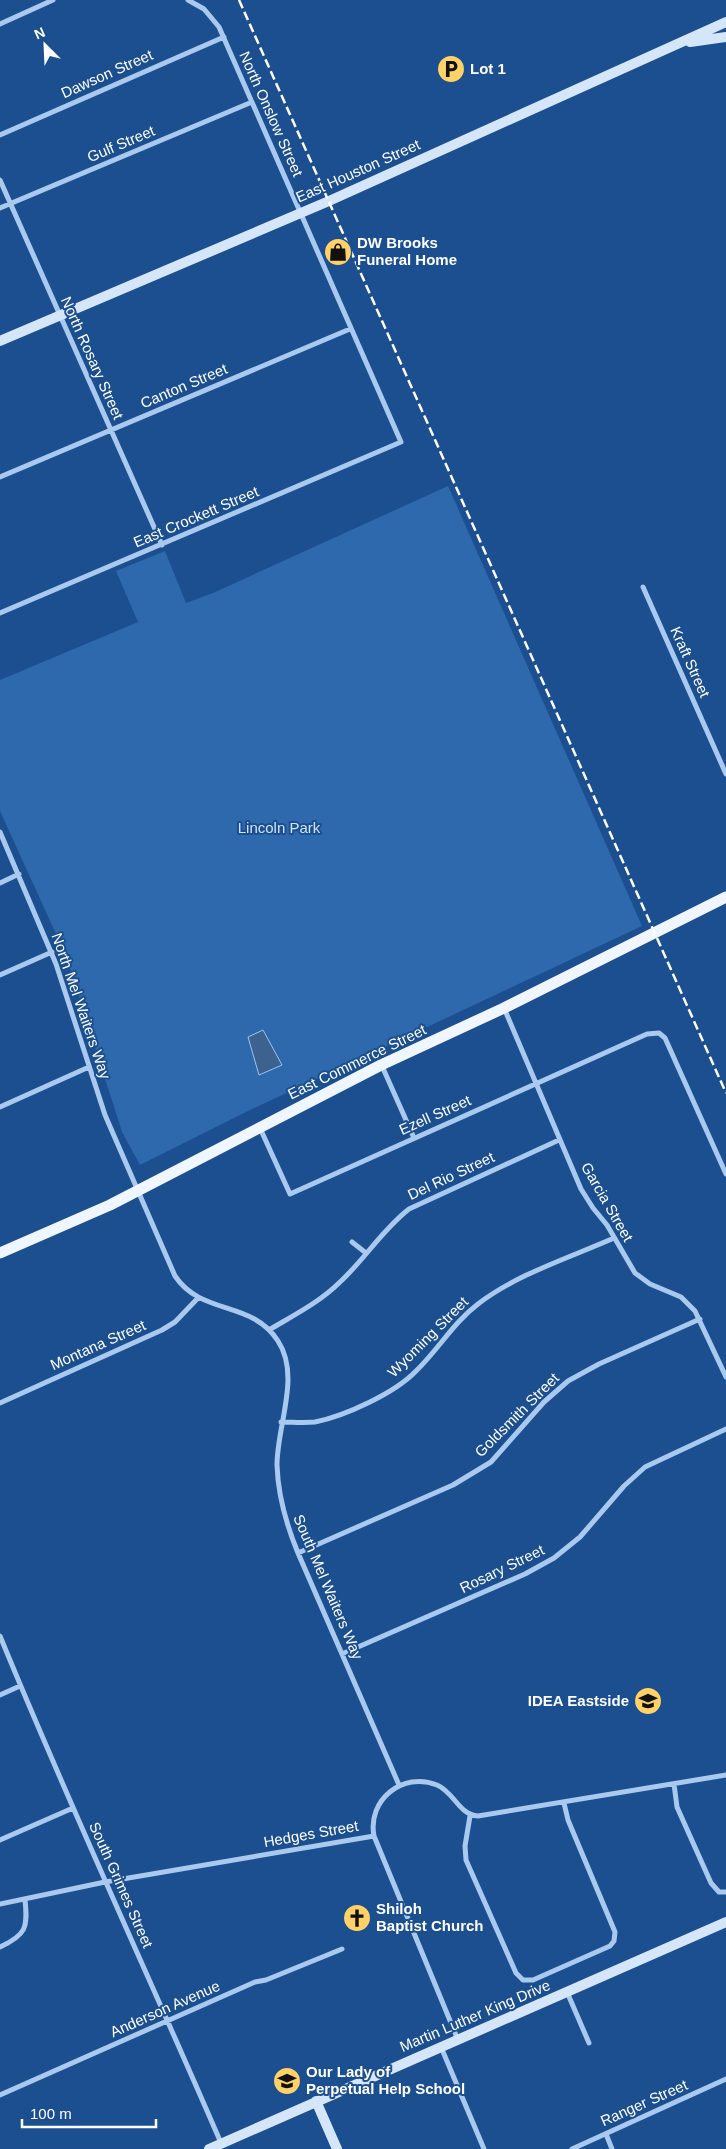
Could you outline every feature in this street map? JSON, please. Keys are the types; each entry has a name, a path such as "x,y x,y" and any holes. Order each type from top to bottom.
{"main road":[{"name":"East Houston Street","path":"0,341 301,214 726,22"},
{"path":"679,44 726,37"},
{"name":"East Commerce Street","path":"0,1253 110,1205 382,1065 504,1008 726,896"},
{"name":"Martin Luther King Drive","path":"209,2149 726,1922"},
{"path":"316,2101 337,2149"}],"street":[{"path":"0,24 53,0"},
{"name":"North Onslow Street","path":"188,0 204,8 224,37 401,442"},
{"name":"Dawson Street","path":"0,135 224,37"},
{"name":"Gulf Street","path":"0,208 252,102"},
{"name":"North Rosary Street","path":"0,180 162,545"},
{"name":"Canton Street","path":"0,477 350,329"},
{"name":"East Crockett Street","path":"0,613 401,442"},
{"name":"Kraft Street","path":"643,587 726,774"},
{"name":"North Mel Waiters Way","path":"0,832 52,952 105,1115 137,1190"},
{"path":"0,883 18,874"},
{"path":"0,975 52,952"},
{"name":"Garcia Street","path":"504,1008 581,1188 635,1273 650,1284 681,1297 689,1304 700,1319 726,1377"},
{"name":"Ezell Street","path":"260,1127 290,1194 647,1034 659,1034 665,1038 726,1174"},
{"path":"382,1065 414,1138"},
{"path":"0,1107 89,1067"},
{"name":"Del Rio Street","path":"269,1330 318,1301 339,1284 389,1226 410,1209 559,1140"},
{"name":"South Mel Waiters Way","path":"137,1190 175,1276 182,1286 198,1298 245,1314 269,1330 284,1352 289,1374 278,1448 279,1487 284,1514 298,1553 399,1786"},
{"name":"Wyoming Street","path":"281,1422 312,1422 326,1419 383,1395 417,1371 457,1323 478,1304 515,1281 614,1238"},
{"path":"352,1242 366,1253"},
{"name":"Montana Street","path":"0,1403 162,1330 175,1322 198,1298"},
{"name":"Goldsmith Street","path":"298,1553 474,1474 501,1452 544,1402 568,1381 599,1364 700,1319"},
{"name":"Rosary Street","path":"342,1654 525,1574 547,1562 580,1537 624,1486 645,1467 726,1429"},
{"name":"South Grimes Street","path":"0,1636 105,1882 169,2021 221,2144"},
{"path":"0,1695 20,1686"},
{"path":"399,1786 419,1781 439,1786 446,1790 470,1816 478,1816 726,1775"},
{"path":"674,1784 677,1807 711,1883 719,1892 726,1892"},
{"name":"Hedges Street","path":"0,1904 105,1882 374,1836 373,1817 377,1807 388,1792 399,1786"},
{"path":"470,1816 465,1846 466,1860 516,1973 523,1980 533,1980 610,1946 614,1941 615,1932 568,1820 564,1803"},
{"path":"0,1840 73,1808"},
{"path":"374,1836 458,2040"},
{"path":"0,1946 20,1936 25,1928 27,1916 25,1900"},
{"name":"Anderson Avenue","path":"0,2095 255,1982 266,1980 342,1949"},
{"path":"567,1992 588,2043"},
{"path":"441,2047 484,2149"},
{"name":"Ranger Street","path":"572,2149 726,2079"},
{"path":"606,2134 612,2149"}],"green space":[{"name":"Lincoln Park","path":"448,486 642,926 246,1112 140,1165 122,1132 66,956 0,811 0,680 138,622 116,571 165,551 186,603 213,593"}],"shaded area":[{"path":"263,1030 282,1065 259,1075 248,1037"}],"railway":[{"path":"239,0 726,1093"}],"place":[{"name":"Lot 1","path":"451,69"},
{"name":"DW Brooks Funeral Home","path":"338,252"},
{"name":"IDEA Eastside","path":"648,1701"},
{"name":"Shiloh Baptist Church","path":"357,1918"},
{"name":"Our Lady of Perpetual Help School","path":"287,2081"}]}
